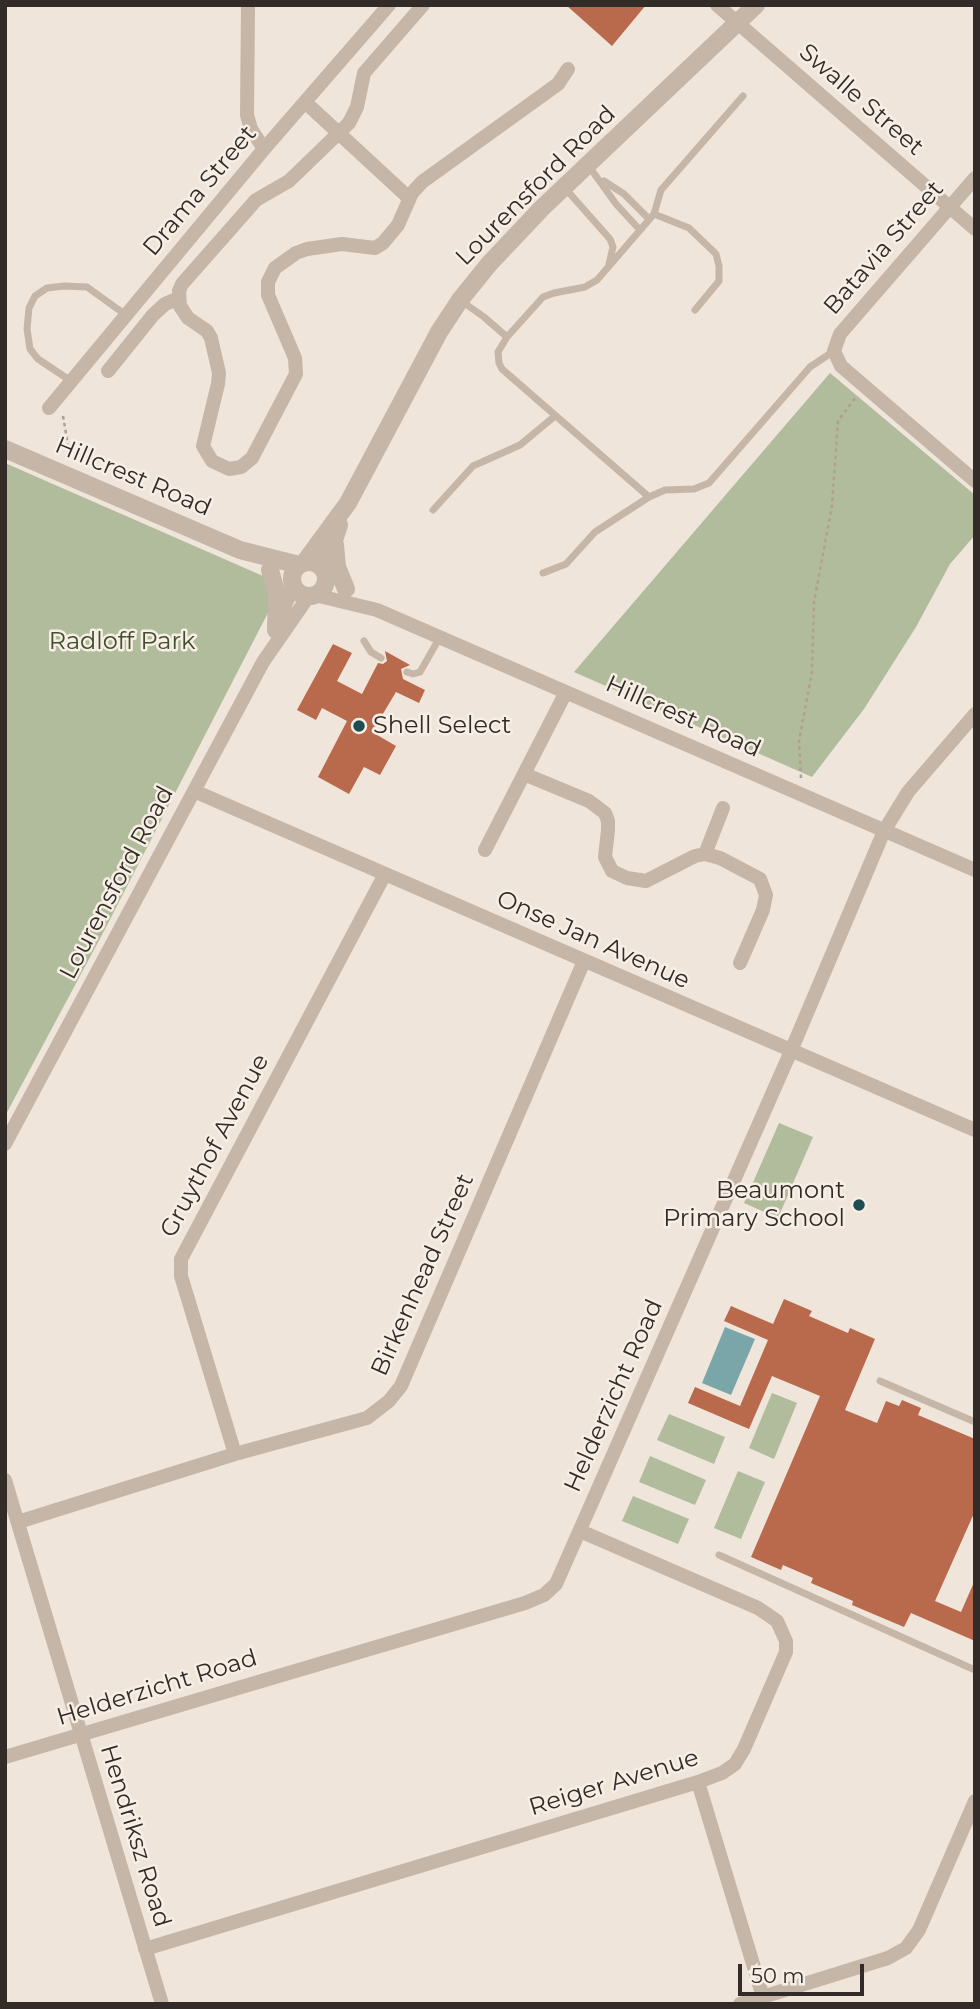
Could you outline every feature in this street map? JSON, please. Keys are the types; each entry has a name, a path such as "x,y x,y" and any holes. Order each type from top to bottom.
{"street":[{"path":"248,5 247,115 251,129 264,149"},
{"name":"Drama Street","path":"49,408 264,149 389,5"},
{"path":"423,5 364,74 354,115 289,181 256,200 182,284 178,298 183,313 206,331 215,347 218,384 203,440 205,452 212,461 229,469 241,467 252,458 296,374 295,358 268,295 270,275 281,263 301,251 342,244 367,248 379,246 398,225 409,198 422,182 558,84 568,69"},
{"name":"Swalle Street","path":"717,5 975,229"},
{"name":"Lourensford Road","path":"324,573 348,503 439,332 460,300 489,264 564,187 594,172 755,5"},
{"path":"305,102 409,198"},
{"name":"Batavia Street","path":"834,351 840,334 975,178"},
{"path":"108,370 153,315 165,304 178,298"},
{"path":"834,351 841,366 975,481"},
{"name":"Hillcrest Road","path":"5,449 297,574"},
{"name":"Lourensford Road","path":"5,1144 274,638 297,574 348,503"},
{"path":"334,538 337,567 346,589"},
{"name":"Hillcrest Road","path":"240,551 270,570 297,574"},
{"path":"314,563 324,573 325,584 312,596 299,593 297,574 314,563"},
{"path":"270,570 277,595 274,638"},
{"name":"Hillcrest Road","path":"324,573 372,608"},
{"name":"Lourensford Road","path":"274,638 285,633 312,596"},
{"name":"Hillcrest Road","path":"312,596 372,608 975,870"},
{"path":"485,850 566,692"},
{"name":"Helderzicht Road","path":"5,1757 525,1603 544,1595 556,1584 791,1051 884,831 908,792 975,714"},
{"path":"524,774 589,802 605,813 608,821 605,857 612,871 627,878 646,881 695,856 705,854 713,855 760,879 766,895 763,910 740,963"},
{"name":"Onse Jan Avenue","path":"194,791 975,1130"},
{"path":"705,854 723,808"},
{"name":"Gruythof Avenue","path":"235,1454 181,1276 181,1259 385,874"},
{"name":"Birkenhead Street","path":"18,1522 235,1454 367,1418 380,1411 401,1386 584,961"},
{"name":"Hendriksz Road","path":"5,1480 162,2004"},
{"name":"Reiger Avenue","path":"145,1949 698,1782 722,1773 734,1764 744,1749 786,1652 783,1630 777,1620 758,1608 580,1531"},
{"path":"698,1782 763,1997"},
{"path":"740,2004 888,1958 906,1948 919,1930 969,1830 975,1801"}],"lane":[{"path":"649,497 502,369 498,352 507,337 543,298 554,293 585,288 597,281 652,216 661,190 743,96"},
{"path":"594,172 652,216 689,228 716,254 719,281 695,310"},
{"path":"594,172 616,204 640,230"},
{"path":"564,187 610,239 612,253 608,268"},
{"path":"72,381 38,359 30,349 27,329 29,308 35,296 47,288 87,287 126,315"},
{"path":"460,300 507,337"},
{"path":"543,573 566,564 595,532 649,497 665,490 694,489 709,484 810,367 834,351"},
{"path":"433,510 472,466 520,445 555,416"},
{"path":"407,672 420,672 440,637"},
{"path":"364,641 371,652 381,658"},
{"path":"880,1381 975,1422"},
{"path":"719,1555 975,1670"}],"path":[{"path":"802,796 799,741 812,671 814,602 832,506 838,421 863,385"},
{"path":"60,395 74,478"}],"green space":[{"path":"830,373 975,495 975,535 950,564 916,627 864,709 812,777 574,672"},
{"name":"Radloff Park","path":"5,463 263,576 272,605 5,1116"},
{"path":"779,1123 813,1137 778,1218 744,1203"},
{"path":"772,1393 797,1403 774,1459 749,1448"},
{"path":"669,1414 725,1437 714,1464 657,1440"},
{"path":"650,1456 706,1480 695,1505 639,1482"},
{"path":"738,1471 765,1482 741,1539 714,1528"},
{"path":"633,1496 689,1519 678,1544 622,1521"}],"water":[{"path":"725,1327 755,1339 731,1395 702,1383"}],"building":[{"path":"566,5 646,5 612,46"},
{"path":"333,644 352,653 337,681 362,694 378,663 387,661 385,651 410,665 401,669 403,679 425,690 419,703 396,692 372,732 396,746 380,775 364,767 349,794 318,777 347,721 322,708 316,720 297,710"},
{"path":"784,1299 812,1311 809,1316 848,1333 850,1328 875,1339 845,1410 877,1423 886,1401 899,1406 902,1400 921,1408 918,1415 975,1439 975,1511 935,1601 961,1612 975,1580 975,1641 911,1613 904,1627 852,1605 853,1601 811,1583 813,1578 783,1565 781,1570 751,1557 820,1396 772,1376 749,1429 688,1403 695,1387 740,1406 768,1340 724,1321 731,1306 773,1324"}],"place":[{"name":"Shell Select","path":"359,726"},
{"name":"Beaumont Primary School","path":"859,1205"}]}
